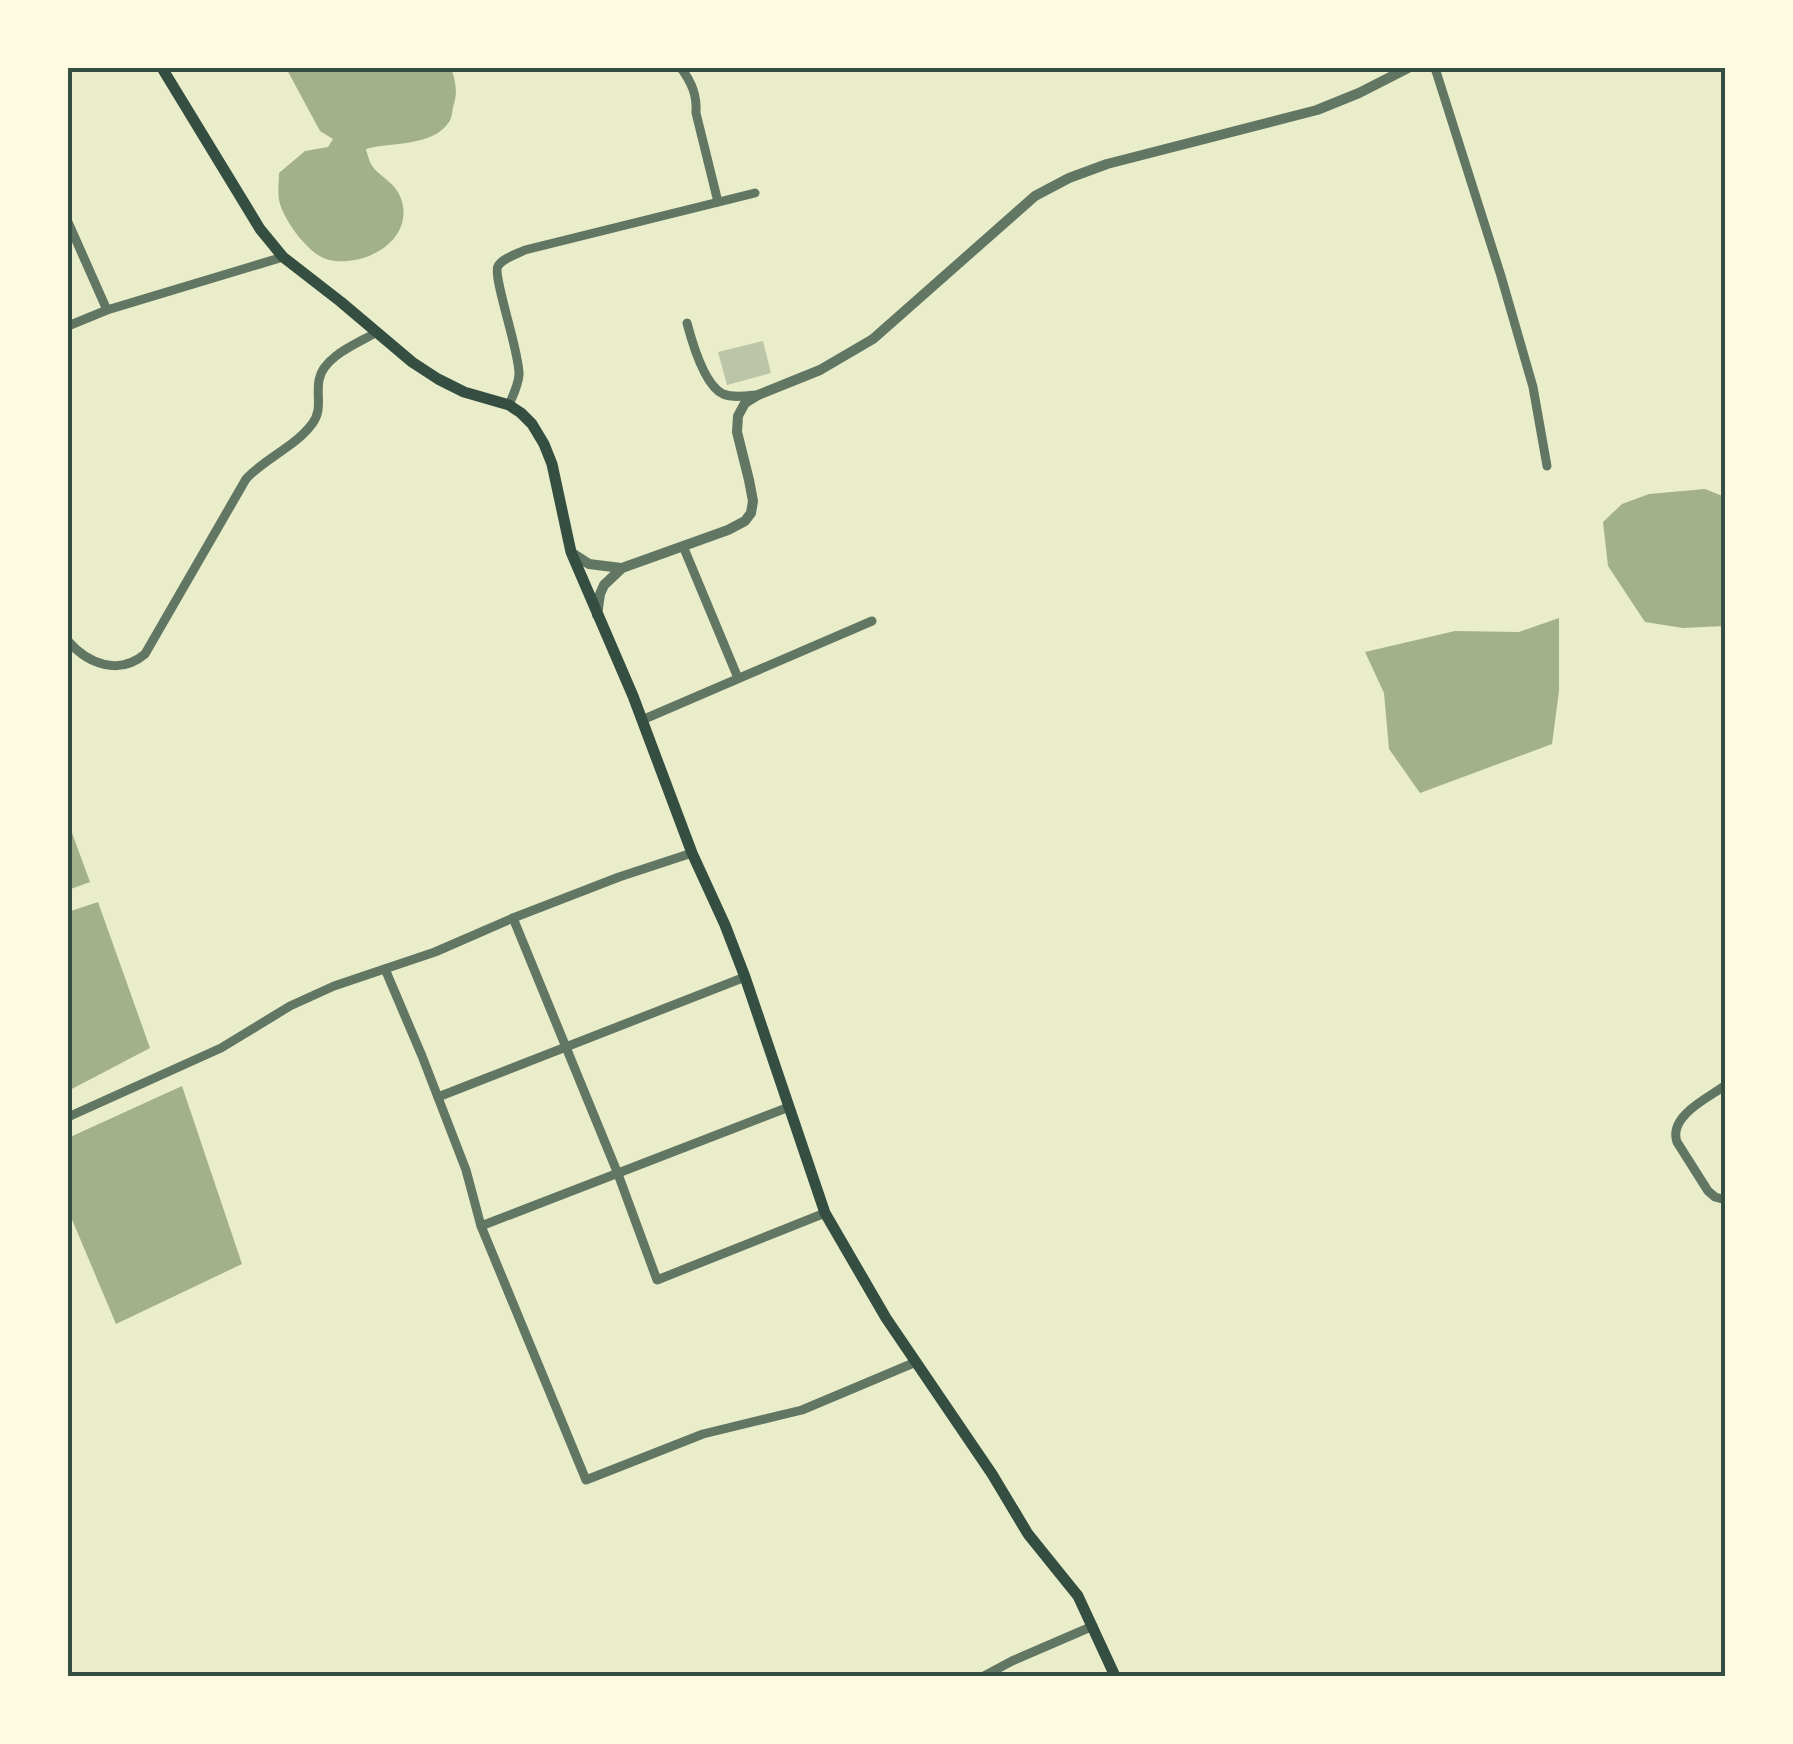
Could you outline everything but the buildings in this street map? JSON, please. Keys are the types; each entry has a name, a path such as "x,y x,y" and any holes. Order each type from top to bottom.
{"main road":[{"path":"162,68 260,230 283,257 438,379 464,392 508,404 532,424 544,444 572,552 745,977 824,1213 876,1302 1028,1534 1078,1596 1115,1676"}],"street":[{"path":"681,68 697,99 696,113 718,202"},
{"path":"597,616 604,585 622,568 745,521 753,501 737,432 738,416 745,404 820,370 873,339 1035,196 1107,164 1317,110 1408,68"},
{"path":"1435,68 1533,386 1547,466"},
{"path":"508,404 517,388 518,358 496,276 498,266 525,250 755,193"},
{"path":"68,222 107,310"},
{"path":"68,326 107,310 283,257"},
{"path":"686,323 705,372 720,392 758,395"},
{"path":"68,641 90,660 110,666 124,666 144,654 246,479 316,420 322,368 377,332"},
{"path":"683,546 738,678"},
{"path":"572,552 589,564 622,568"},
{"path":"642,720 872,622"},
{"path":"68,1117 221,1048 290,1006 334,986 435,952 618,877 692,854"},
{"path":"514,918 657,1280 824,1213"},
{"path":"385,969 466,1170 481,1226 586,1480 703,1434 802,1410 916,1362"},
{"path":"438,1097 745,977"},
{"path":"1726,1085 1683,1116 1674,1133 1708,1191 1726,1200"},
{"path":"481,1226 788,1107"},
{"path":"984,1676 1093,1626"}],"shaded area":[{"path":"286,68 451,68 456,97 451,119 442,130 422,140 366,149 371,164 398,191 403,206 403,220 391,242 368,256 342,261 321,257 299,237 283,212 279,173 305,151 328,147 333,139 320,131"},
{"path":"1705,489 1725,497 1725,626 1683,628 1645,622 1608,566 1603,522 1622,504 1649,494"},
{"path":"1559,618 1559,691 1552,744 1420,793 1389,749 1384,693 1365,652 1455,631 1519,632"},
{"path":"68,822 90,882 68,890"},
{"path":"98,902 150,1048 68,1091 68,912"},
{"path":"182,1086 242,1264 116,1324 68,1210 68,1138"}]}
